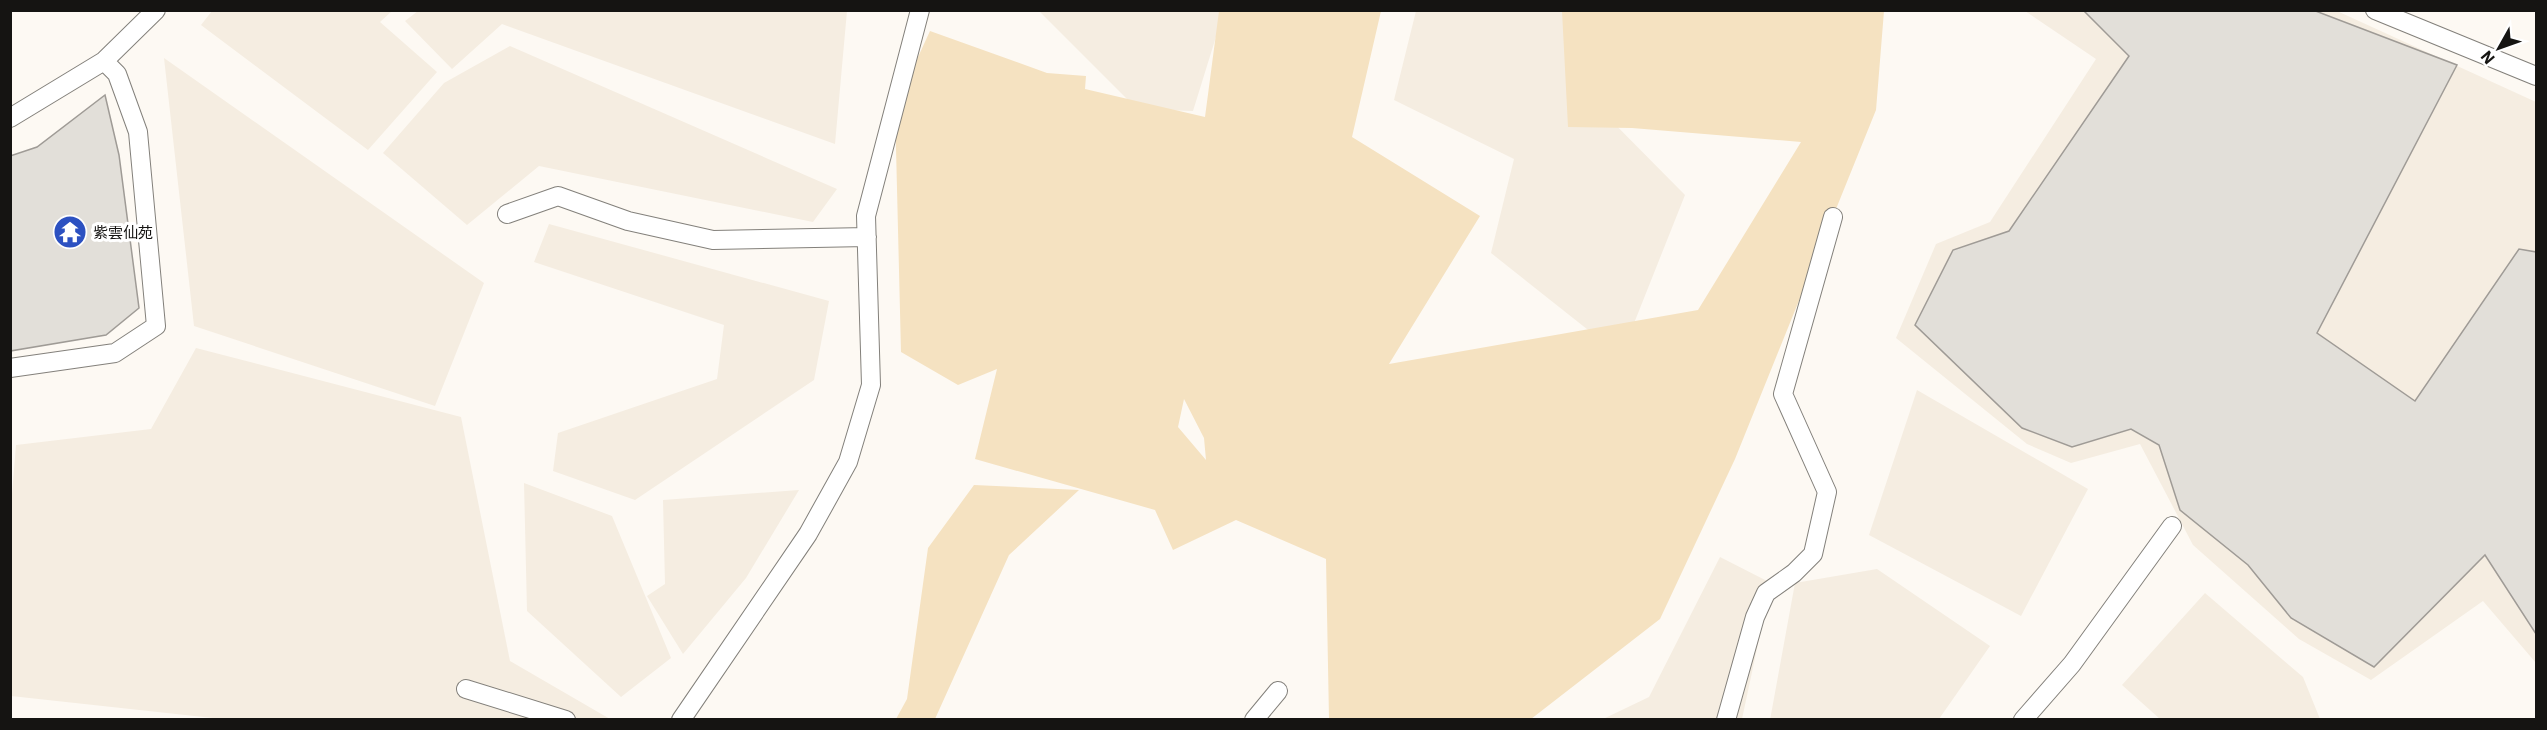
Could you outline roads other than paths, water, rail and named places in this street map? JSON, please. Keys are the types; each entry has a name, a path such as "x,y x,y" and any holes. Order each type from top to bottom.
{"lane":[{"path":"10,118 104,61 156,10"},
{"path":"2375,10 2536,76"},
{"path":"681,720 808,534 848,462 870,385 866,216 920,11"},
{"path":"10,368 115,352 156,326 138,132 117,74 104,61"},
{"path":"507,214 558,196 628,221 714,240 867,237"},
{"path":"1726,720 1755,617 1766,593 1794,573 1813,554 1827,492 1783,394 1833,217"},
{"path":"2023,720 2072,664 2172,526"},
{"path":"466,690 566,720"},
{"path":"1254,720 1278,691"}],"place":[{"name":"紫雲仙苑","path":"70,232"}]}
